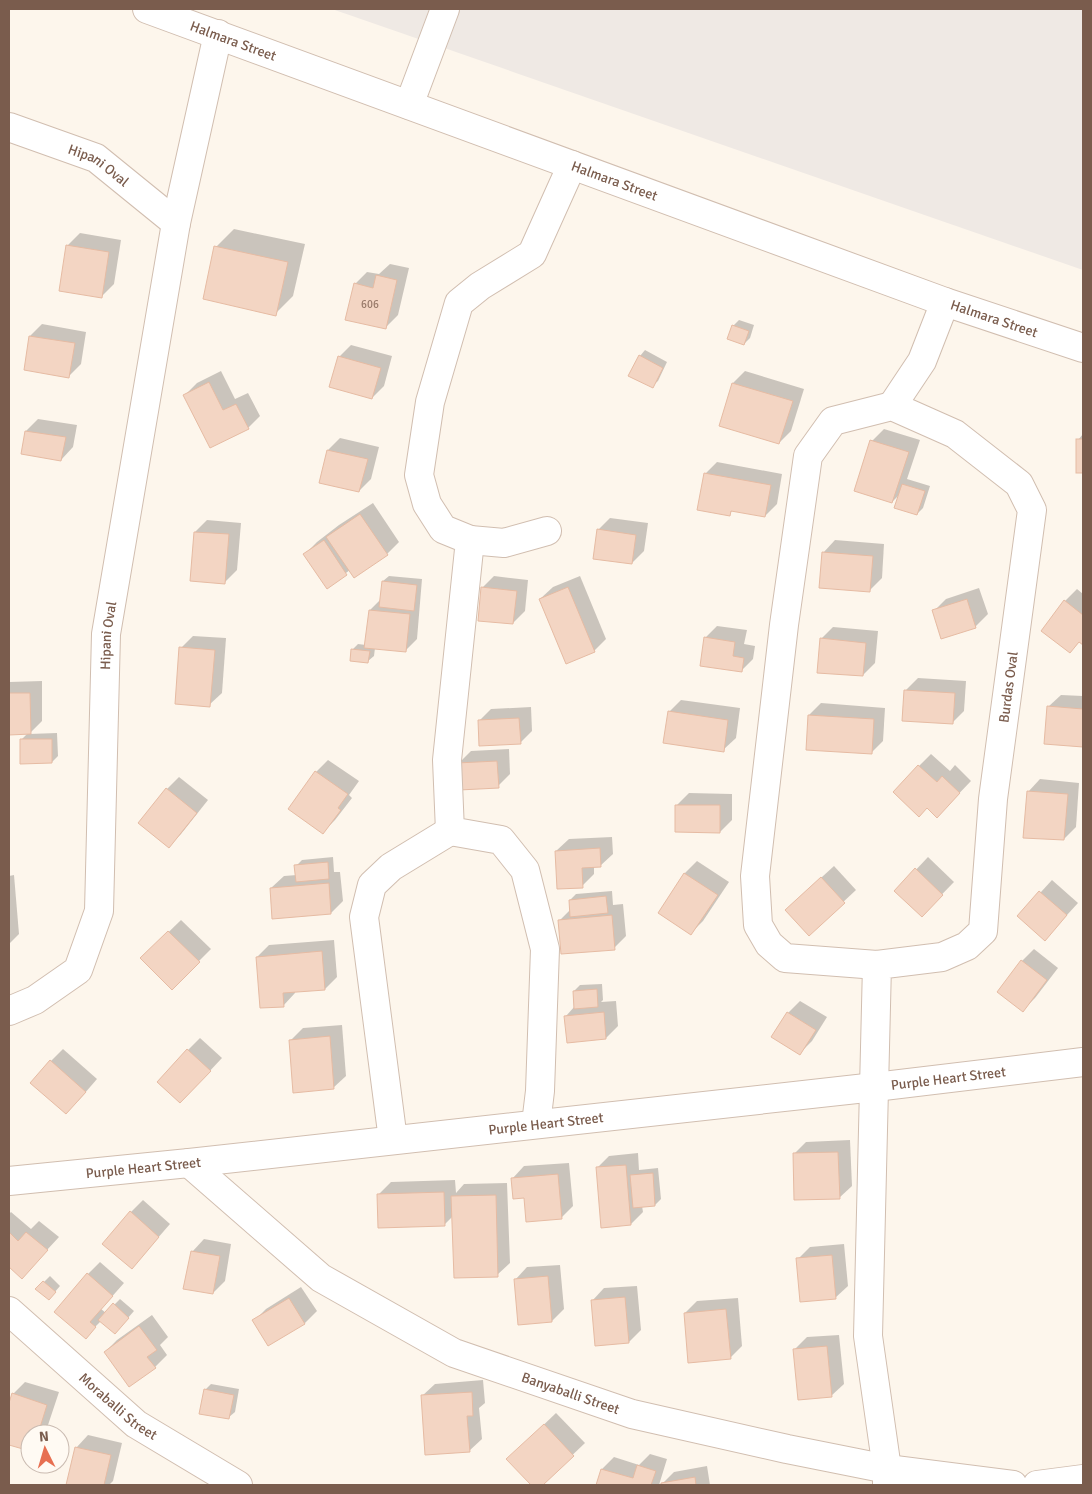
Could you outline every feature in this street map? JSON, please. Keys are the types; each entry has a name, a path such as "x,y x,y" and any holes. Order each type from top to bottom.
{"street":[{"name":"Halmara Street","path":"147,9 945,302 1083,348"},
{"path":"409,106 445,9"},
{"name":"Hipani Oval","path":"9,1011 35,1000 78,970 99,911 106,634 176,223 218,34"},
{"name":"Hipani Oval","path":"9,127 96,158 176,223"},
{"path":"547,531 504,543 470,540 443,529 427,504 419,475 430,402 458,303 480,286 532,254 572,165"},
{"path":"892,406 922,361 945,302"},
{"name":"Burdas Oval","path":"892,406 955,434 1020,484 1032,510 993,799 982,931 967,946 942,958 877,965 785,958 769,944 758,926 755,876 784,625 808,456 833,421 892,406"},
{"path":"450,831 447,760 470,540"},
{"path":"394,1140 364,917 372,885 390,867 450,831 501,840 525,870 545,949 540,1091 536,1124"},
{"path":"877,965 868,1336 887,1477"},
{"name":"Purple Heart Street","path":"9,1181 189,1163 875,1087 1083,1062"},
{"name":"Banyaballi Street","path":"189,1163 321,1278 454,1353 632,1414 787,1449 887,1477 1012,1485"},
{"name":"Moraballi Street","path":"9,1311 136,1424 238,1485"},
{"path":"1037,1485 1083,1479"}],"shaded area":[{"path":"332,9 1083,9 1083,270"}],"building":[{"path":"66,245 109,252 102,298 59,291"},
{"path":"214,246 288,262 276,316 203,299"},
{"path":"376,275 397,280 386,329 345,320 354,283 373,288"},
{"path":"732,325 749,331 744,345 727,339"},
{"path":"29,336 75,343 69,378 24,370"},
{"path":"639,355 663,368 653,388 628,376"},
{"path":"338,356 381,368 372,399 329,387"},
{"path":"209,382 223,410 236,404 249,429 210,448 183,395"},
{"path":"732,383 793,401 779,444 719,426"},
{"path":"25,431 66,437 61,461 21,454"},
{"path":"1076,439 1083,439 1083,473 1076,473"},
{"path":"870,440 909,452 892,503 854,491"},
{"path":"327,450 368,459 359,492 319,483"},
{"path":"704,473 771,485 765,517 731,511 730,516 697,510"},
{"path":"902,484 925,491 917,515 894,508"},
{"path":"360,514 388,555 354,578 326,537"},
{"path":"597,529 636,535 632,564 593,559"},
{"path":"194,532 229,534 225,584 190,581"},
{"path":"324,540 347,575 327,589 303,554"},
{"path":"822,552 873,556 870,592 819,588"},
{"path":"382,581 417,585 414,611 379,607"},
{"path":"481,587 517,591 513,624 478,621"},
{"path":"568,587 595,652 566,664 539,599"},
{"path":"967,599 976,628 941,639 932,610"},
{"path":"1064,600 1083,615 1083,645 1079,642 1070,653 1041,631"},
{"path":"369,610 410,614 406,652 364,648"},
{"path":"704,637 735,642 733,656 744,658 742,672 700,666"},
{"path":"820,638 866,643 863,676 817,673"},
{"path":"179,647 215,650 210,707 175,704"},
{"path":"351,649 370,651 368,663 350,661"},
{"path":"904,690 955,693 953,724 902,721"},
{"path":"9,693 30,693 31,734 9,735"},
{"path":"1047,706 1083,709 1083,747 1044,744"},
{"path":"668,711 728,720 724,752 663,743"},
{"path":"808,715 874,719 872,754 806,750"},
{"path":"519,718 521,744 479,746 478,720"},
{"path":"20,739 52,739 52,763 20,764"},
{"path":"497,761 499,788 459,790 457,763"},
{"path":"918,765 937,782 942,776 960,793 937,818 927,808 919,817 893,792"},
{"path":"315,771 348,794 338,808 341,810 323,834 288,809"},
{"path":"166,788 197,813 169,848 138,823"},
{"path":"1027,791 1068,794 1064,840 1023,838"},
{"path":"675,805 720,805 720,833 675,832"},
{"path":"600,848 601,867 582,868 583,888 557,889 555,851"},
{"path":"328,862 329,879 296,882 294,865"},
{"path":"915,868 943,895 922,917 894,891"},
{"path":"684,873 718,895 691,935 658,913"},
{"path":"821,877 845,903 809,936 785,910"},
{"path":"329,883 331,914 272,919 270,888"},
{"path":"1039,891 1067,915 1045,941 1017,916"},
{"path":"606,896 608,913 570,917 569,900"},
{"path":"612,915 615,950 561,954 558,920"},
{"path":"168,931 200,962 172,990 140,958"},
{"path":"322,951 325,990 283,993 284,1007 260,1008 256,957"},
{"path":"1021,960 1047,980 1023,1012 997,992"},
{"path":"597,989 598,1007 574,1009 573,991"},
{"path":"604,1012 606,1039 567,1043 564,1016"},
{"path":"787,1012 816,1030 800,1055 771,1037"},
{"path":"330,1036 334,1089 293,1093 289,1040"},
{"path":"187,1049 211,1071 180,1103 157,1082"},
{"path":"50,1060 86,1092 66,1114 30,1083"},
{"path":"838,1152 840,1199 794,1200 793,1153"},
{"path":"626,1165 631,1225 601,1228 596,1167"},
{"path":"653,1173 655,1206 633,1208 630,1175"},
{"path":"558,1174 562,1219 526,1222 524,1198 513,1199 511,1178"},
{"path":"444,1192 445,1226 378,1228 377,1194"},
{"path":"496,1195 498,1277 454,1278 451,1196"},
{"path":"130,1211 159,1237 132,1269 102,1244"},
{"path":"9,1232 18,1241 26,1232 48,1250 22,1279 9,1267"},
{"path":"191,1251 220,1256 213,1294 183,1289"},
{"path":"832,1255 836,1299 800,1302 796,1258"},
{"path":"87,1273 113,1296 90,1322 96,1327 86,1339 54,1312"},
{"path":"548,1276 552,1322 518,1325 514,1279"},
{"path":"43,1281 56,1292 49,1300 35,1289"},
{"path":"625,1297 629,1343 595,1346 591,1300"},
{"path":"289,1298 305,1324 268,1346 252,1320"},
{"path":"113,1303 129,1318 115,1334 98,1320"},
{"path":"726,1309 731,1359 688,1363 684,1313"},
{"path":"139,1326 157,1350 147,1357 156,1368 129,1387 104,1352"},
{"path":"827,1346 832,1397 798,1400 793,1349"},
{"path":"204,1389 234,1395 229,1419 199,1414"},
{"path":"472,1392 473,1416 467,1416 470,1452 425,1455 421,1395"},
{"path":"12,1393 47,1405 41,1424 20,1424 20,1448 9,1445 9,1403"},
{"path":"544,1424 574,1456 543,1485 531,1485 506,1459"},
{"path":"75,1447 111,1455 104,1485 66,1485"},
{"path":"637,1465 656,1471 651,1485 596,1485 601,1469 633,1478"},
{"path":"695,1477 696,1485 661,1485 661,1483"}]}
